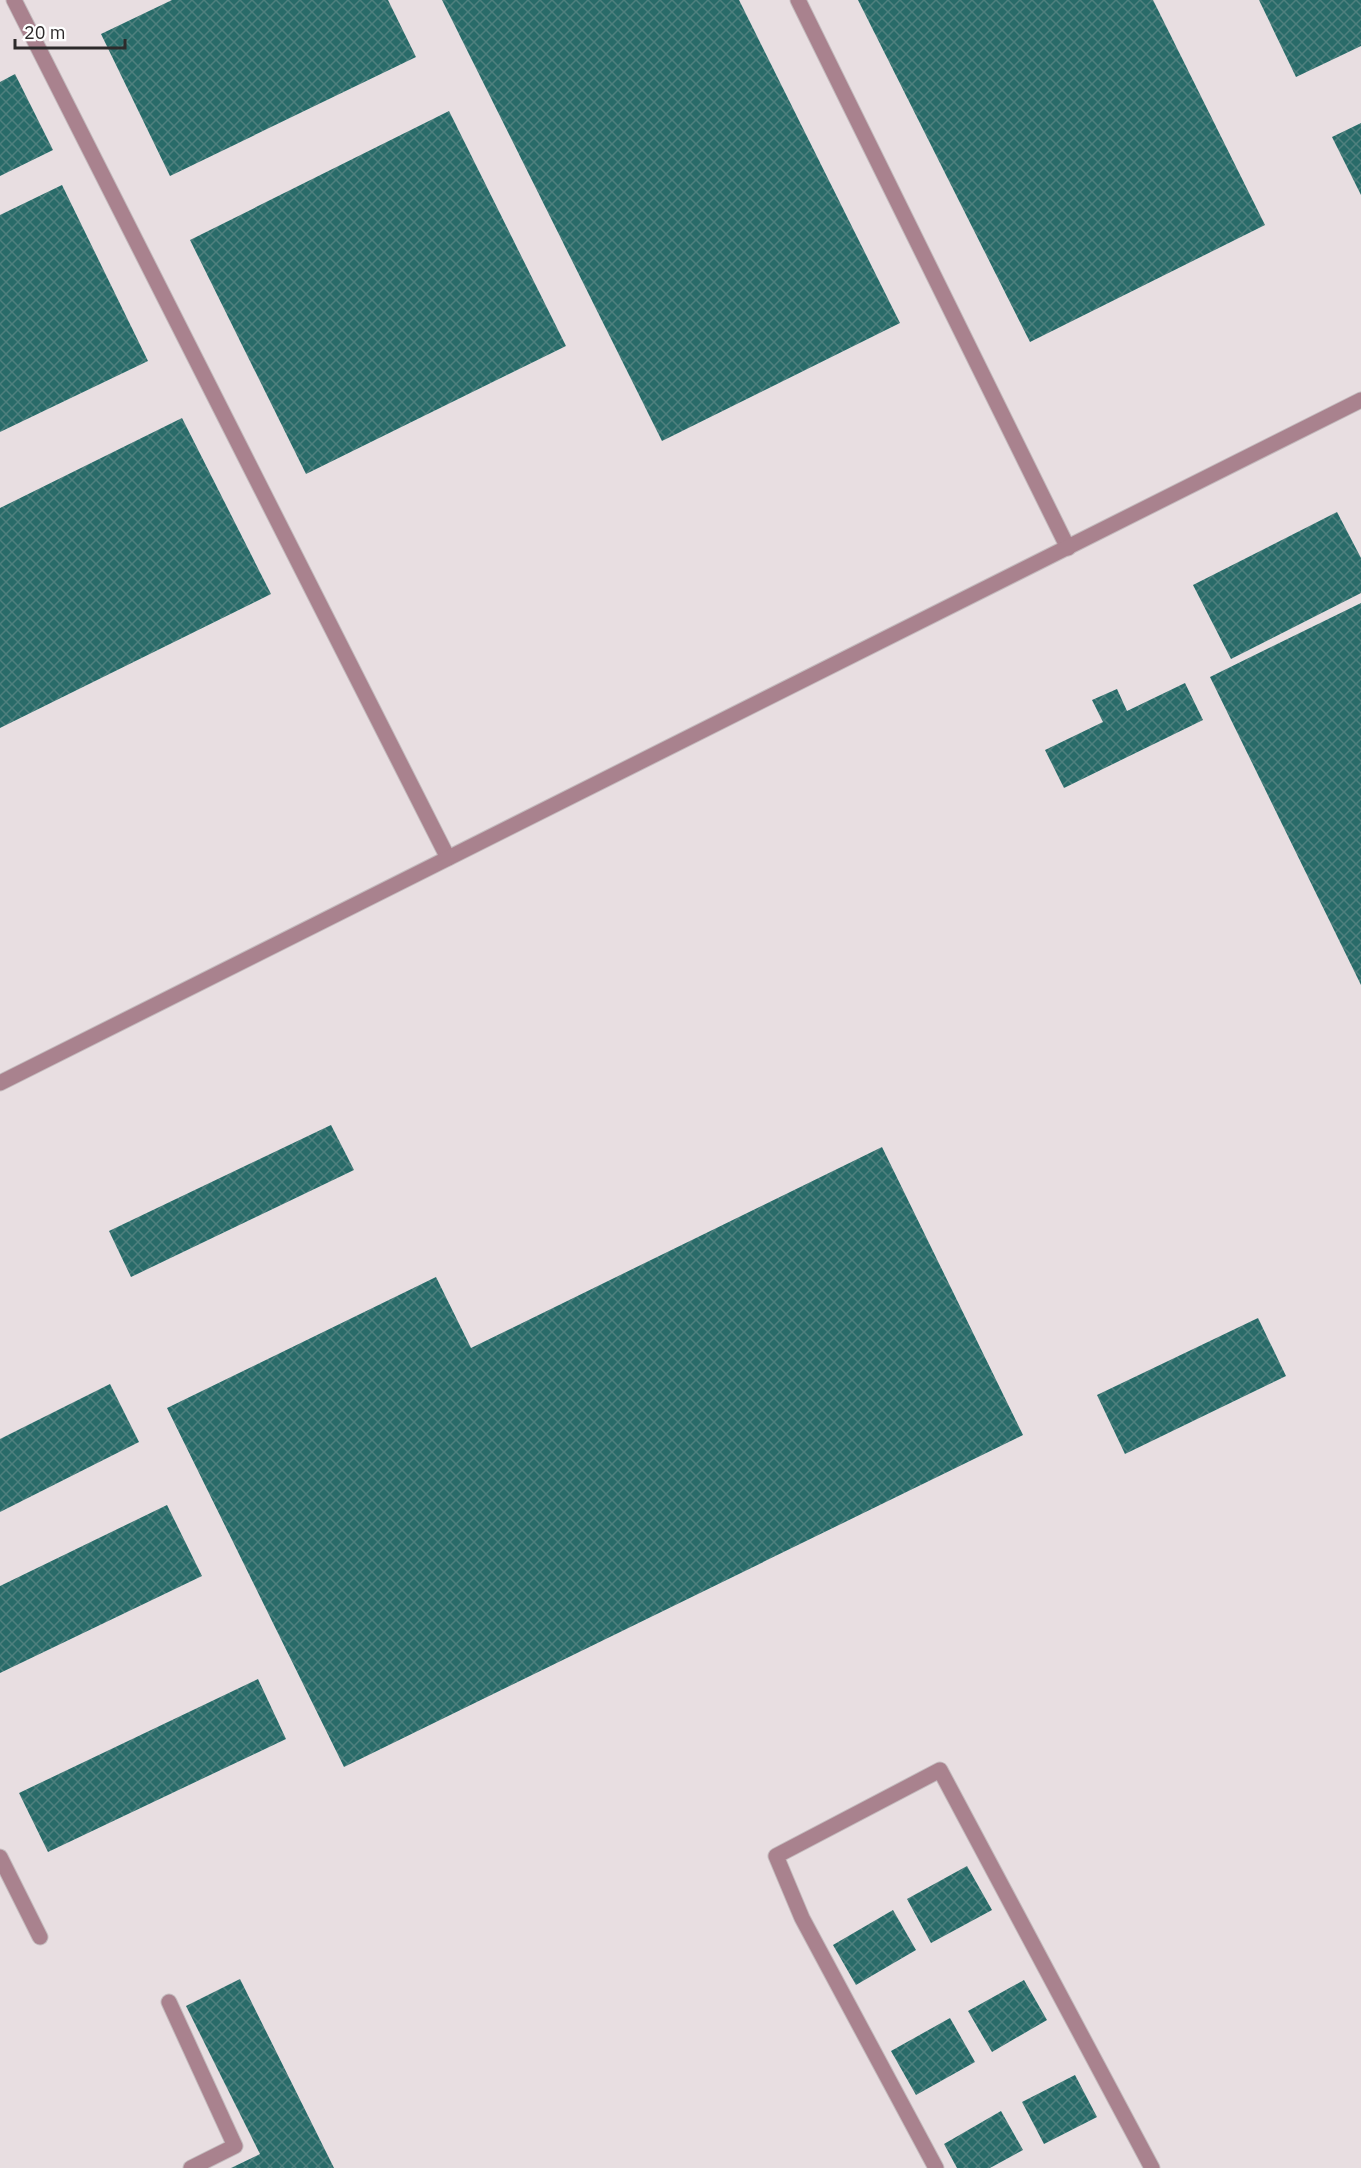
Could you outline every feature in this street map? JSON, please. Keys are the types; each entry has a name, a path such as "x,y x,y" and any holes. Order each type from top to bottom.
{"street":[{"path":"14,0 448,858"},
{"path":"798,0 1068,548"},
{"path":"0,1083 1361,400"},
{"path":"936,2168 802,1918 776,1856 940,1770 1152,2168"},
{"path":"0,1857 40,1937"},
{"path":"169,2002 235,2146 190,2168"}],"building":[{"path":"172,0 388,0 416,57 170,176 101,34"},
{"path":"442,0 739,0 900,323 662,441"},
{"path":"858,0 1153,0 1265,225 1030,342"},
{"path":"1259,0 1361,0 1361,46 1296,77"},
{"path":"15,74 53,150 0,176 0,82"},
{"path":"449,111 566,346 306,474 190,240"},
{"path":"1361,123 1361,195 1332,137"},
{"path":"62,185 148,361 0,432 0,215"},
{"path":"182,418 271,594 0,728 0,508"},
{"path":"1337,512 1361,558 1361,593 1231,659 1193,585"},
{"path":"1361,603 1361,985 1210,677"},
{"path":"1185,683 1203,720 1064,788 1045,750 1103,722 1092,700 1117,689 1127,711"},
{"path":"331,1125 354,1170 131,1277 109,1231"},
{"path":"882,1147 1023,1435 344,1767 167,1408 436,1277 471,1348"},
{"path":"1258,1318 1286,1376 1125,1454 1097,1395"},
{"path":"110,1384 139,1442 0,1512 0,1439"},
{"path":"167,1505 202,1576 0,1673 0,1586"},
{"path":"258,1679 286,1739 48,1852 19,1793"},
{"path":"967,1866 992,1910 931,1943 907,1899"},
{"path":"893,1910 916,1950 856,1985 833,1945"},
{"path":"240,1979 334,2168 231,2168 260,2154 186,2006"},
{"path":"1024,1980 1047,2020 992,2052 968,2011"},
{"path":"950,2018 975,2062 916,2095 891,2051"},
{"path":"1075,2075 1097,2117 1044,2144 1022,2102"},
{"path":"1001,2111 1023,2150 990,2168 957,2168 944,2144"}]}
